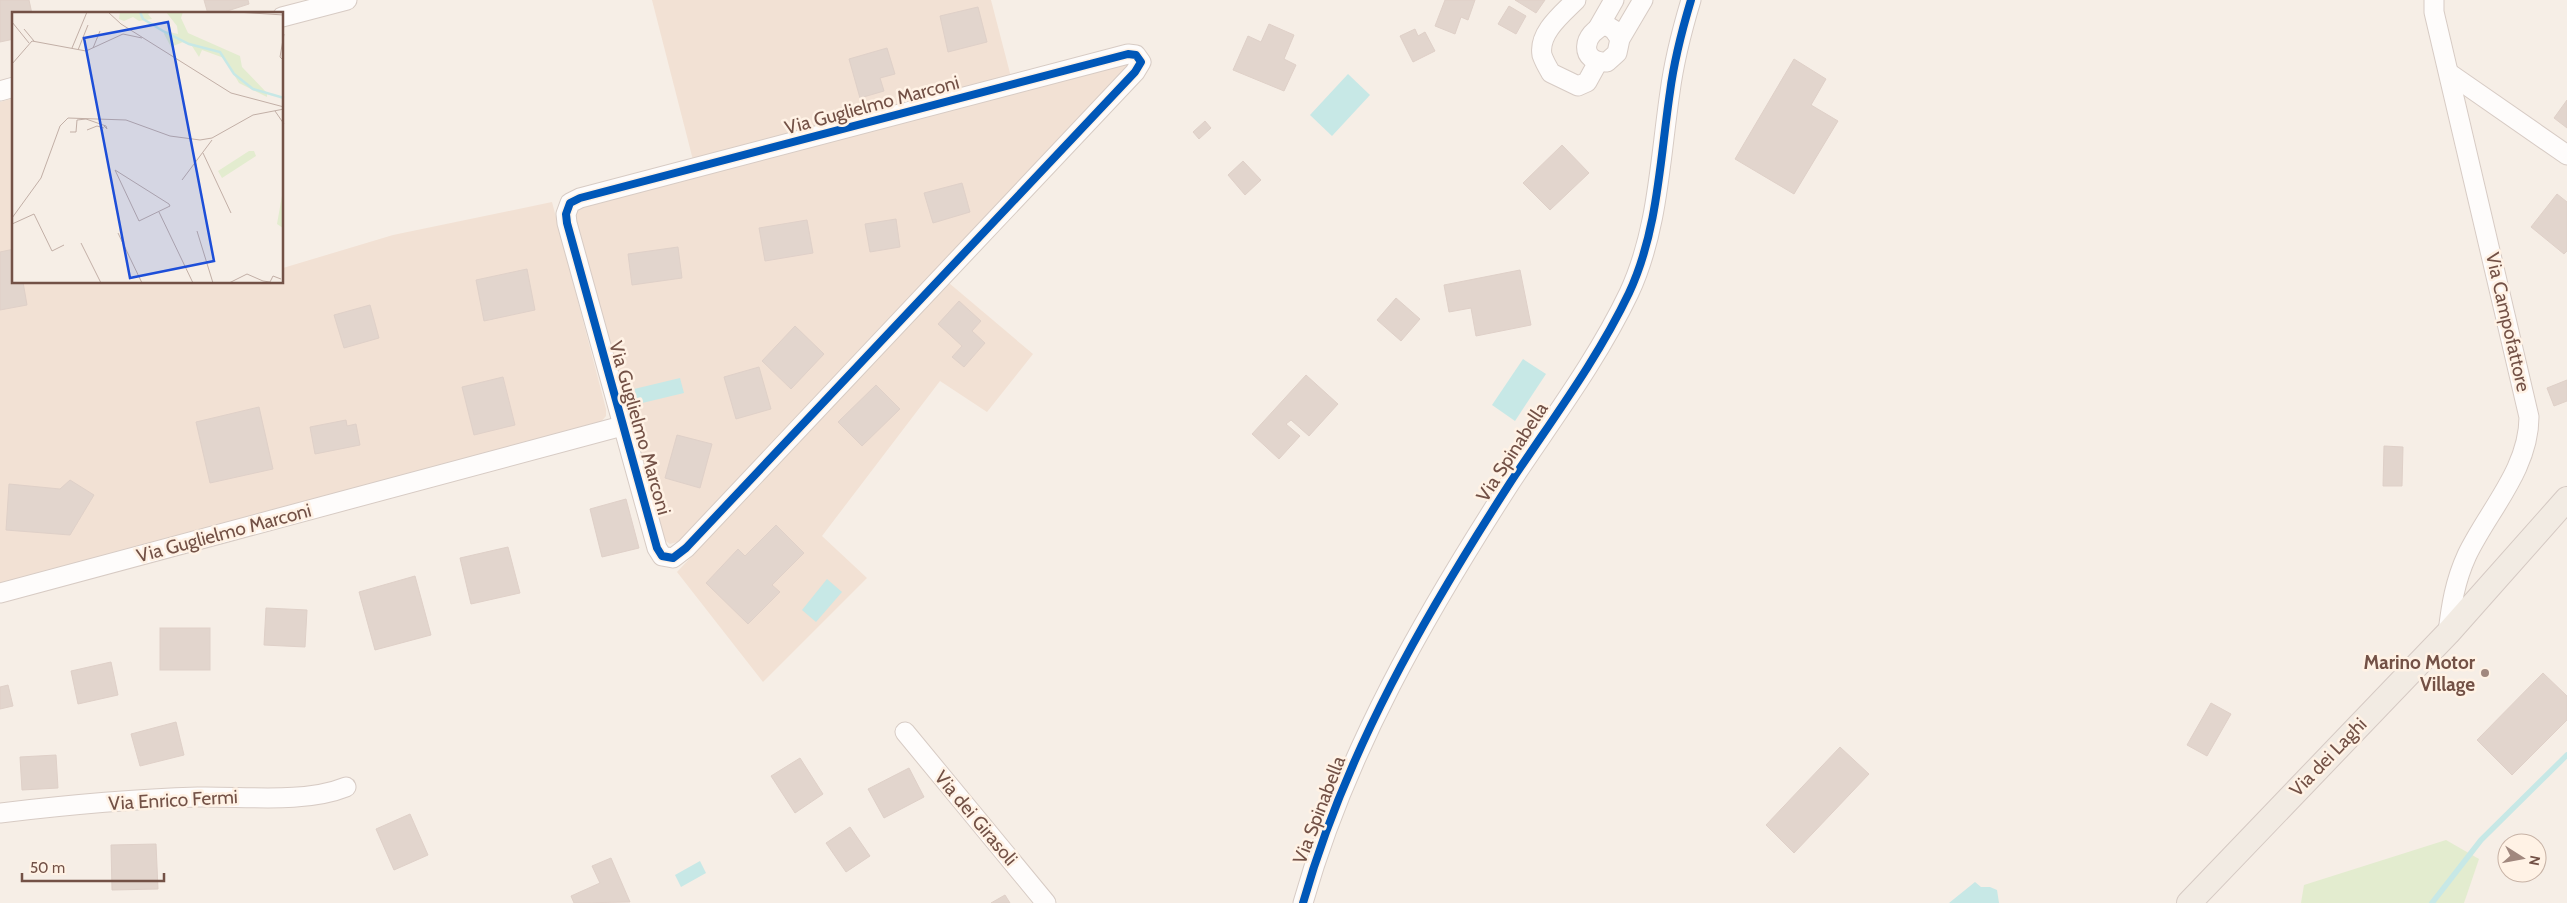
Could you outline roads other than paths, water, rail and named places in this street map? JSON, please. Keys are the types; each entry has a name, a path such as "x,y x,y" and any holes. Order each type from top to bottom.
{"main road":[{"name":"Via dei Laghi","path":"2189,903 2448,633 2567,499"}],"street":[{"path":"284,16 346,0"},
{"path":"1576,0 1550,27 1542,55 1550,73 1578,86 1587,82 1598,62"},
{"path":"1614,0 1598,28 1590,35 1586,46 1589,55 1598,62 1607,62 1617,53 1620,38 1643,0"},
{"name":"Via Spinabella","path":"1303,903 1330,821 1356,758 1404,656 1509,486 1606,337 1632,287 1648,238 1663,150 1672,78 1691,0"},
{"name":"Via Campofattore","path":"2434,0 2434,12 2527,405 2528,422 2524,447 2512,478 2474,541 2461,571 2452,595 2448,633"},
{"path":"1598,28 1606,25 1614,30 1620,38"},
{"name":"Via Guglielmo Marconi","path":"1128,54 1139,57 1141,62 1135,72 686,548 672,558 665,558 657,548 622,426 567,223 567,210 573,201 1128,54"},
{"path":"2449,73 2567,155"},
{"name":"Via Guglielmo Marconi","path":"0,593 622,426"},
{"name":"Via dei Girasoli","path":"905,732 1046,903"},
{"name":"Via Enrico Fermi","path":"0,813 196,797 296,796 346,787"}],"water":[{"path":"1348,74 1370,95 1332,136 1310,115"},
{"path":"1523,359 1546,374 1515,421 1492,405"},
{"path":"680,378 684,393 638,404 634,389"},
{"path":"827,579 842,592 816,622 802,610"},
{"path":"700,861 706,873 681,887 675,875"},
{"path":"1975,882 1981,887 1990,887 1997,890 1999,903 1949,903"}],"waterway":[{"path":"2432,903 2481,840 2567,755"}],"place":[{"name":"Marino Motor Village","path":"2485,673"}]}
